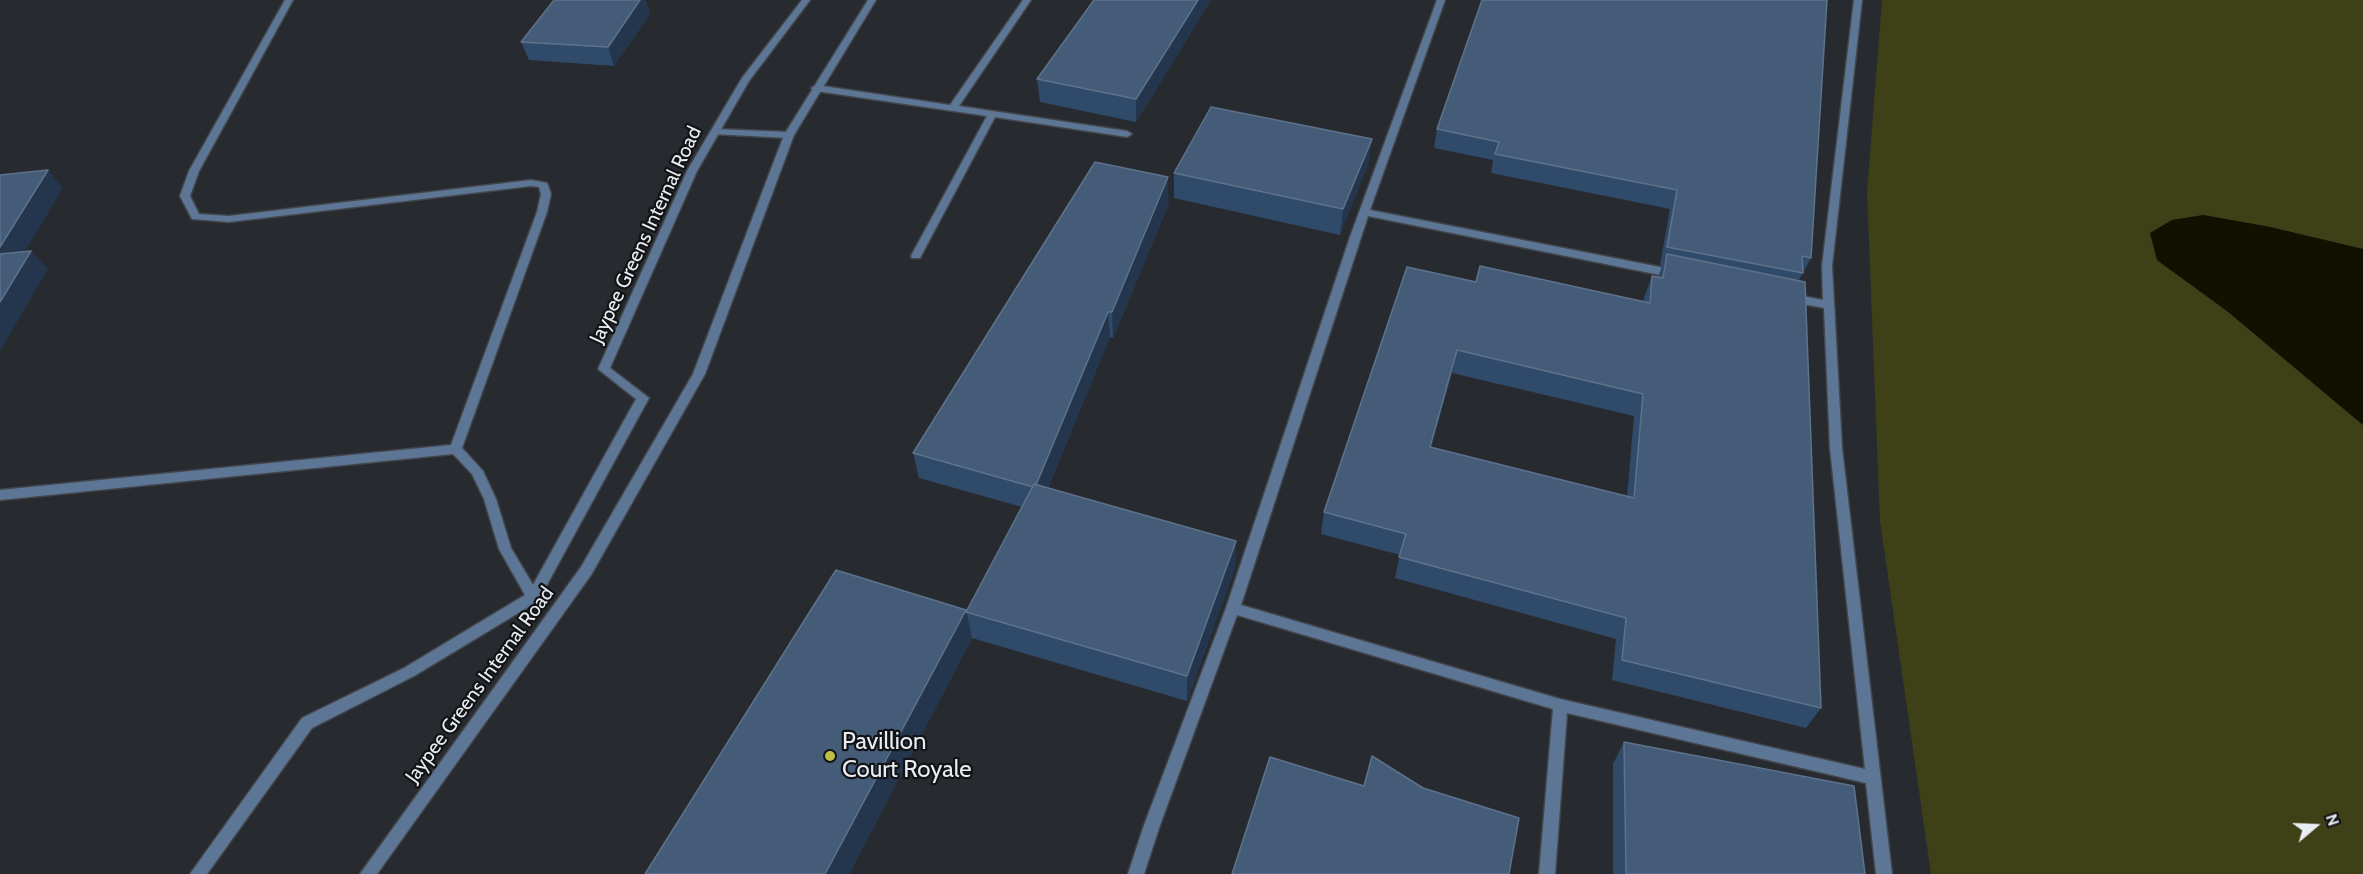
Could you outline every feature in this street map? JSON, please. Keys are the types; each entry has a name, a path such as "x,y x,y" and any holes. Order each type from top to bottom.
{"street":[{"path":"289,0 194,171 185,196 196,217 229,219 531,183 543,185 546,194 542,212 456,450"},
{"name":"Jaypee Greens Internal Road","path":"198,874 307,723 409,672 533,597 643,398 604,369 692,171 746,80 806,0"},
{"name":"Jaypee Greens Internal Road","path":"368,874 586,571 699,374 789,135 872,0"},
{"path":"952,109 1027,0"},
{"path":"1136,874 1233,608 1364,212 1441,0"},
{"path":"1858,0 1827,266 1836,448 1884,874"},
{"path":"816,88 1127,134"},
{"path":"916,256 992,115"},
{"path":"715,132 789,135"},
{"path":"1364,212 1690,277"},
{"path":"1782,296 1829,305"},
{"path":"0,495 456,450"},
{"path":"456,450 477,471 490,499 505,549 533,597"},
{"path":"1233,608 1560,705 1874,778"},
{"path":"1547,874 1560,705"}],"green space":[{"path":"1882,0 2363,0 2363,249 2270,227 2203,215 2157,260 2227,311 2363,425 2363,874 1931,874 1880,521 1867,192"}],"shaded area":[{"path":"2203,215 2270,227 2363,249 2363,425 2227,311 2157,260 2150,233 2172,220"}],"building":[{"path":"554,0 640,0 608,47 521,42"},
{"path":"1094,0 1198,0 1136,99 1037,79"},
{"path":"1482,0 1827,0 1811,258 1802,256 1803,273 1667,247 1677,190 1495,154 1499,142 1437,129"},
{"path":"1211,107 1372,139 1343,209 1174,173"},
{"path":"1095,162 1168,177 1112,312 1108,312 1036,485 1034,484 1033,487 913,453"},
{"path":"48,170 0,247 0,175"},
{"path":"31,251 0,302 0,254"},
{"path":"1667,254 1805,282 1821,708 1622,660 1626,618 1399,557 1406,534 1324,512 1407,267 1476,282 1480,266 1650,303 1652,276 1663,278","holes":["1457,350 1643,394 1634,498 1430,447"]},
{"path":"1034,484 1236,541 1187,676 966,612"},
{"name":"Pavillion Court Royale","path":"836,570 966,610 825,874 645,874"},
{"path":"1624,742 1854,786 1865,874 1626,874"},
{"path":"1372,756 1423,788 1519,818 1509,874 1232,874 1270,757 1364,786"}],"place":[{"name":"Pavillion Court Royale","path":"830,756"}]}
